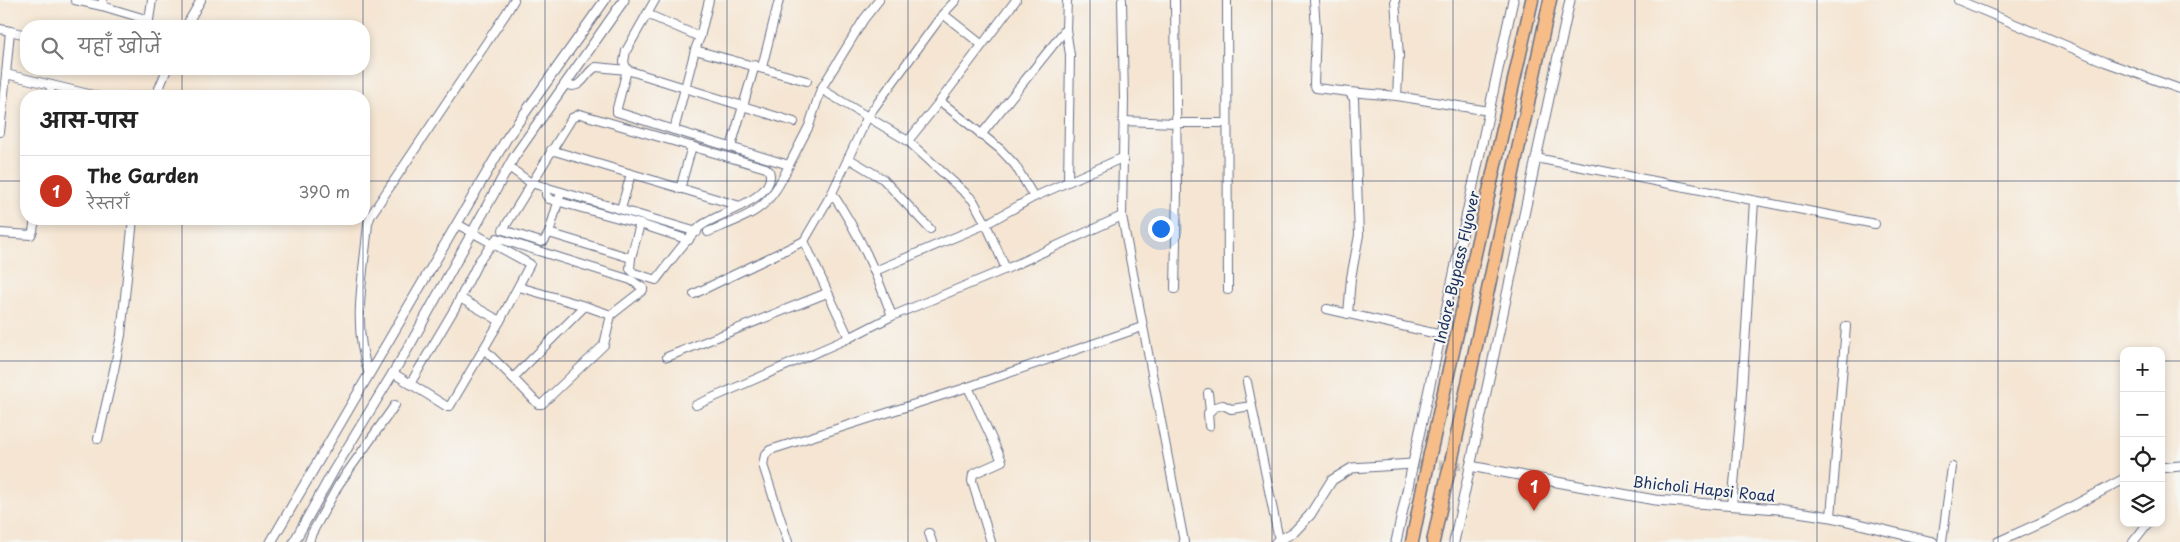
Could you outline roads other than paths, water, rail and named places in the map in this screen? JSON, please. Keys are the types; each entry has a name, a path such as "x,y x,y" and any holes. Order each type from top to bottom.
{"highway":[{"name":"Indore Bypass Flyover","path":"1412,542 1532,0"},
{"path":"1433,542 1550,0"}],"street":[{"path":"75,0 102,3 150,20 152,0"},
{"path":"189,20 201,0"},
{"path":"370,218 508,12 514,0"},
{"path":"271,542 507,138 604,0"},
{"path":"294,542 334,470 393,373 509,167 624,0"},
{"path":"655,0 626,51 624,62 627,70 617,112 789,165"},
{"path":"674,130 709,0"},
{"path":"731,147 779,0"},
{"path":"708,232 747,215 768,201 779,187 809,126 821,89 864,19 879,0"},
{"path":"694,294 804,241 832,193 868,116 943,14 956,0"},
{"path":"908,141 1016,0"},
{"path":"1067,0 1066,29 1070,55 1068,181"},
{"path":"1122,0 1122,216 1184,542"},
{"path":"1175,0 1175,289"},
{"path":"1227,0 1228,290"},
{"path":"1314,0 1316,29 1314,84 1316,88 1397,96 1489,111"},
{"path":"1395,0 1399,56 1397,96"},
{"path":"1396,542 1513,0"},
{"path":"1454,542 1570,0"},
{"path":"1958,0 2105,62 2180,89"},
{"path":"647,14 700,37"},
{"path":"943,14 981,44"},
{"path":"0,28 20,34"},
{"path":"981,135 1066,29"},
{"path":"0,132 10,31"},
{"path":"695,50 807,81"},
{"path":"565,84 576,86 580,84 596,66 627,70 794,122"},
{"path":"6,74 72,90"},
{"path":"158,90 165,75"},
{"path":"51,85 51,90"},
{"path":"821,89 908,141 973,200 1006,269"},
{"path":"1348,314 1351,278 1359,235 1354,99 1349,92"},
{"path":"940,101 1000,149 1015,165 1034,197"},
{"path":"561,192 549,233 547,238 541,242 503,230 572,118 580,114 766,168 769,171 770,180 759,194 740,206 710,220 689,240 656,280 630,269 640,224"},
{"path":"1123,121 1227,123"},
{"path":"680,189 692,146"},
{"path":"551,150 740,206"},
{"path":"848,158 883,179 930,229"},
{"path":"875,271 986,224 1034,197 1122,158"},
{"path":"1536,158 1875,224"},
{"path":"509,167 531,183 697,232"},
{"path":"621,209 631,174"},
{"path":"546,187 546,195 549,199 640,224 689,240"},
{"path":"832,193 854,225 875,271 892,316"},
{"path":"1732,506 1741,408 1754,201"},
{"path":"696,405 849,338 892,316 1006,269 1122,216"},
{"path":"393,373 446,406 450,406 500,322 530,264 457,224"},
{"path":"0,233 31,235 34,225"},
{"path":"98,439 120,335 131,225"},
{"path":"368,225 358,315 362,354 368,374"},
{"path":"549,233 631,258"},
{"path":"410,384 460,298 479,261 497,238 640,284 643,290 611,315 604,345 542,404 538,404 484,348"},
{"path":"804,241 849,338"},
{"path":"519,286 611,315"},
{"path":"667,358 827,293"},
{"path":"460,298 500,322"},
{"path":"513,378 585,306"},
{"path":"1327,309 1442,335"},
{"path":"1831,517 1846,326"},
{"path":"788,542 763,465 765,455 770,450 968,387 1142,328"},
{"path":"1247,382 1278,541 1294,532 1310,515 1332,480 1352,468 1412,464"},
{"path":"968,387 1002,461 973,474 972,481 992,542"},
{"path":"1208,393 1209,426"},
{"path":"309,542 312,532 339,484 395,405"},
{"path":"1210,411 1215,407 1223,405 1232,409 1252,406"},
{"name":"Bhicholi Hapsi Road","path":"1470,466 1655,500 1778,509 1831,517 1933,542"},
{"path":"2165,468 2180,466"},
{"path":"1942,542 1952,467"},
{"path":"1998,542 2120,481"},
{"path":"2133,542 2145,527"},
{"path":"929,533 932,542"}],"tunnel":[{"path":"1412,464 1470,466"}],"place":[{"name":"The Garden","path":"1534,511"}]}
